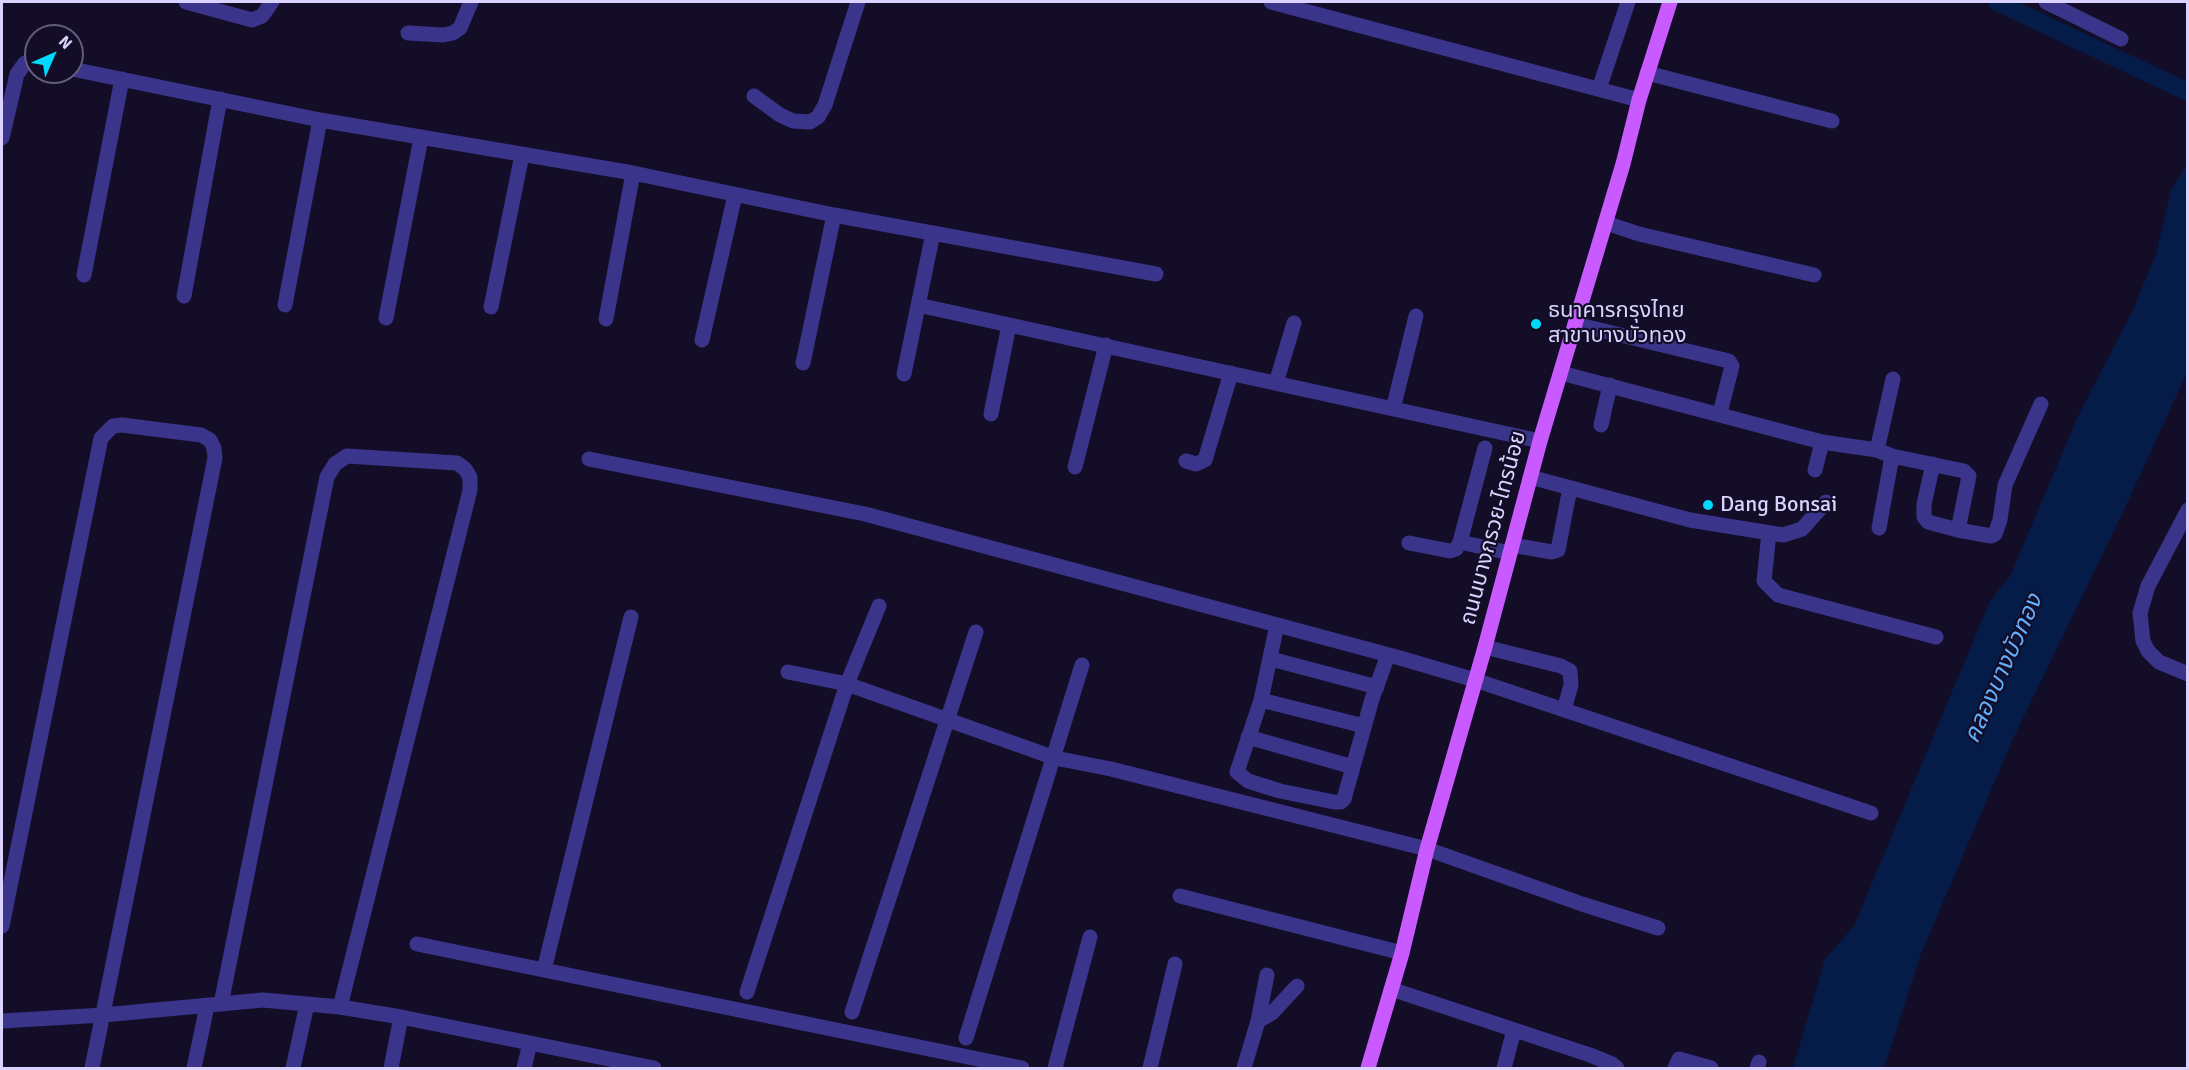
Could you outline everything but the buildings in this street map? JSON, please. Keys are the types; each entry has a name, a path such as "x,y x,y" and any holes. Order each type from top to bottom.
{"main road":[{"name":"ถนนบางกรวย-ไทรน้อย","path":"1368,1068 1402,953 1427,849 1485,647 1540,441 1606,223 1639,100 1670,2"}],"street":[{"path":"186,2 252,20 262,16 272,2"},
{"path":"408,33 443,35 453,33 460,28 471,2"},
{"path":"754,96 780,115 793,121 810,122 818,117 825,105 858,2"},
{"path":"1271,2 1639,100"},
{"path":"1599,89 1628,2"},
{"path":"2046,2 2121,39"},
{"path":"2,138 16,74 24,64"},
{"path":"84,71 320,120 633,174 834,215 1156,274"},
{"path":"1647,74 1832,122"},
{"path":"84,275 122,79"},
{"path":"184,296 220,99"},
{"path":"285,305 320,120"},
{"path":"386,318 422,138"},
{"path":"490,307 522,155"},
{"path":"606,319 633,174"},
{"path":"702,340 735,195"},
{"path":"803,363 834,215"},
{"path":"1606,223 1639,234 1814,275"},
{"path":"904,374 933,233"},
{"path":"918,305 1540,441"},
{"path":"1393,409 1416,316"},
{"path":"1276,383 1294,323"},
{"path":"1575,324 1729,361 1732,366 1720,413"},
{"path":"991,414 1009,325"},
{"path":"1075,467 1106,345"},
{"path":"1186,461 1196,464 1205,460 1231,373"},
{"path":"1561,373 1720,413 1822,442 1877,450 1892,456 1964,471 1968,474 1958,530"},
{"path":"1877,450 1893,379"},
{"path":"1600,425 1610,385"},
{"path":"1933,464 1924,504 1924,517 1928,522 1991,536 1995,534 2000,520 2005,485 2040,404"},
{"path":"2,926 101,438 113,426 122,425 201,435 210,440 214,447 215,458 92,1068"},
{"path":"1815,470 1822,442"},
{"path":"1409,543 1450,551 1456,549 1460,542 1485,448"},
{"path":"194,1068 214,1005 327,477 335,464 347,456 457,464 465,469 470,477 470,490 340,1007"},
{"path":"1879,528 1892,456"},
{"path":"589,459 865,514 1388,655 1475,680 1871,813"},
{"path":"1530,477 1690,520 1783,535 1802,529 1826,502"},
{"path":"1460,542 1511,549 1552,552 1558,550 1570,488"},
{"path":"2187,510 2148,586 2140,613 2143,641 2148,651 2159,662 2187,674"},
{"path":"1769,533 1764,580 1778,595 1936,637"},
{"path":"747,992 847,684 879,606"},
{"path":"544,970 632,616"},
{"path":"1277,626 1261,700 1237,770 1238,774 1248,781 1280,791 1341,802 1344,799 1364,726 1388,655"},
{"path":"852,1012 976,632"},
{"path":"1485,647 1561,666 1570,671 1571,685 1564,710"},
{"path":"1271,659 1377,687"},
{"path":"966,1038 1055,758 1082,665"},
{"path":"788,672 847,684 1055,758 1111,769 1427,849 1582,904 1658,928"},
{"path":"1261,700 1364,726"},
{"path":"1248,737 1353,767"},
{"path":"1180,896 1402,953"},
{"path":"1055,1068 1090,937"},
{"path":"417,944 1022,1068"},
{"path":"1150,1068 1175,964"},
{"path":"1244,1068 1258,1021 1267,975"},
{"path":"1258,1021 1272,1013 1297,986"},
{"path":"1391,989 1590,1055 1617,1068"},
{"path":"2,1024 263,1000 340,1007 401,1017 654,1068"},
{"path":"293,1068 307,1004"},
{"path":"391,1068 401,1017"},
{"path":"1504,1068 1514,1030"},
{"path":"524,1068 530,1043"},
{"path":"1675,1068 1679,1059 1711,1068"}],"water":[{"name":"คลองบางบัวทอง","path":"2187,164 2187,373 2124,510 2012,741 1921,954 1884,1068 1793,1068 1825,959 1854,926 1990,601 2011,574 2078,416 2133,310 2156,254 2171,190"}],"waterway":[{"path":"1997,2 2188,92"}],"place":[{"name":"ธนาคารกรุงไทย สาขาบางบัวทอง","path":"1536,324"},
{"name":"Dang Bonsai","path":"1708,505"}]}
